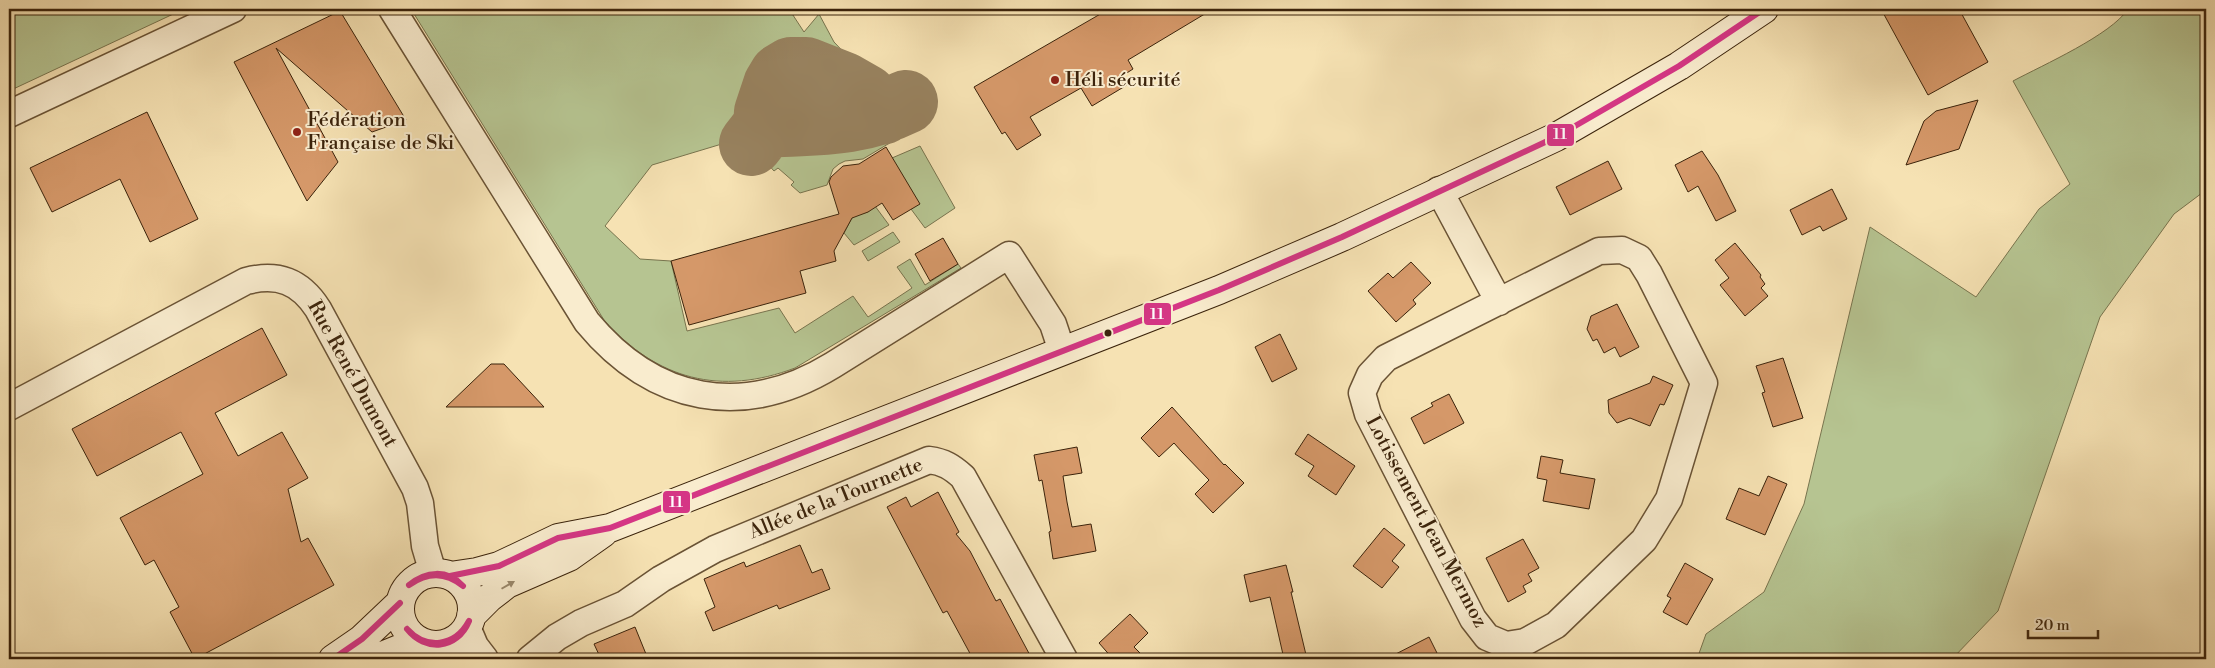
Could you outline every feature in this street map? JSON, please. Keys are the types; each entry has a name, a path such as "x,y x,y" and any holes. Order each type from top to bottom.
{"main road":[{"path":"446,650 416,639 408,632 400,614 400,603 404,592 411,582 421,576 477,572 499,566 558,538 610,528 1228,286 1342,237 1439,190 1556,138 1679,66 1764,9"},
{"path":"375,659 397,650 446,650 489,598 507,584 569,557 610,528"},
{"path":"442,575 465,588 470,597 469,622"},
{"path":"333,659 362,639 400,603"}],"street":[{"path":"9,114 233,9"},
{"path":"392,9 587,322 604,342 623,359 656,380 692,393 731,397 771,393 793,386 812,378 1009,255 1053,324 1062,351"},
{"path":"1439,190 1498,302"},
{"name":"Lotissement Jean Mermoz","path":"1600,250 1622,250 1639,258 1649,274 1704,383 1669,499 1644,540 1556,625 1525,642 1506,645 1487,637 1473,619 1368,414 1362,393 1370,375 1386,358 1498,302 1600,250"},
{"name":"Rue René Dumont","path":"9,407 246,281 269,278 294,284 309,294 318,309 415,488 420,503 425,546 442,575"},
{"name":"Allée de la Tournette","path":"530,659 557,637 634,599 661,580 715,549 929,460 940,461 953,468 963,477 1064,659"},
{"path":"469,622 475,646 485,659"}],"green space":[{"path":"9,9 184,9 9,91"},
{"path":"411,9 789,9 804,32 819,14 834,42 856,65 890,90 864,85 826,63 812,58 798,57 783,61 772,68 762,83 755,115 745,137 652,165 605,226 640,259 671,261 687,331 779,308 795,333 853,296 868,317 912,288 897,267 910,259 925,285 958,264 961,268 795,368 741,381 716,381 692,377 668,369 646,357 624,340 604,320"},
{"path":"2128,9 2206,9 2206,190 2174,214 2100,317 1998,611 1952,659 1697,659 1706,634 1764,592 1804,504 1870,227 1976,297 2039,209 2070,184 2013,81 2092,39 2119,19"},
{"path":"809,82 840,92 851,99 855,104 854,108 848,111 830,111 827,95 796,91 793,111 789,113 786,107 786,96 797,85"},
{"path":"901,123 913,129 863,159 845,161 839,164 833,169 827,185 800,193 791,185 794,182 778,168 774,171 758,153 758,147 762,143"},
{"path":"920,146 955,208 925,228 911,209 892,158"},
{"path":"875,206 889,225 854,245 844,233 853,216 868,212"},
{"path":"893,232 900,242 868,261 862,251"}],"building":[{"name":"Héli sécurité","path":"1109,9 1213,9 1128,60 1133,69 1122,76 1127,85 1092,106 1081,88 1030,117 1041,135 1017,150 1005,132 1002,134 974,87"},
{"path":"1881,9 1959,9 1988,62 1928,95"},
{"path":"340,11 406,120 372,132 276,48 338,162 307,201 234,62"},
{"path":"1978,100 1959,149 1906,165 1924,121 1936,111"},
{"path":"147,112 198,219 150,242 120,179 52,212 30,168"},
{"path":"886,147 920,204 893,220 882,203 868,212 852,218 834,251 836,261 800,271 806,293 689,325 671,261 839,214 829,182 831,177 843,166 859,164"},
{"path":"1702,151 1718,175 1736,211 1716,221 1698,186 1688,192 1675,165"},
{"path":"1608,161 1622,189 1570,215 1556,187"},
{"path":"1832,189 1847,219 1823,231 1820,226 1802,235 1790,210"},
{"path":"943,238 958,264 930,281 915,254"},
{"path":"1735,243 1761,275 1760,277 1765,284 1761,288 1768,296 1745,316 1720,285 1729,278 1715,260"},
{"path":"1411,262 1431,283 1413,300 1416,304 1396,322 1368,291 1388,273 1393,278"},
{"path":"1617,304 1639,347 1620,357 1615,347 1604,353 1597,339 1593,341 1587,329 1591,316"},
{"path":"262,328 287,375 215,413 238,456 282,432 308,478 288,489 301,542 308,538 334,585 195,659 170,612 179,607 154,560 145,565 120,518 203,474 181,432 97,476 72,429"},
{"path":"1280,334 1297,369 1272,382 1255,347"},
{"path":"1783,358 1803,418 1773,427 1762,393 1765,392 1756,366"},
{"path":"491,364 504,364 544,407 446,407"},
{"path":"1653,376 1673,385 1664,405 1660,404 1650,426 1630,418 1617,423 1609,413 1608,400 1650,383"},
{"path":"1449,394 1464,423 1424,444 1411,418 1433,406 1431,403"},
{"path":"1172,407 1224,465 1244,483 1213,513 1195,494 1209,480 1174,443 1159,457 1141,438"},
{"path":"1308,434 1355,466 1336,495 1308,476 1314,466 1295,454"},
{"path":"1077,447 1082,473 1063,476 1067,502 1072,527 1091,524 1096,551 1053,559 1049,532 1051,531 1042,480 1039,481 1034,455"},
{"path":"1541,456 1563,460 1560,473 1595,479 1589,509 1543,501 1547,480 1537,478"},
{"path":"1768,476 1787,484 1765,535 1726,519 1739,488 1759,496"},
{"path":"938,492 959,532 956,534 970,551 996,601 1000,599 1032,659 973,659 947,611 943,613 887,507 906,497 911,507"},
{"path":"1384,528 1405,545 1392,561 1399,567 1382,588 1353,566"},
{"path":"1523,539 1539,568 1528,574 1532,581 1523,586 1526,592 1508,602 1486,558"},
{"path":"800,545 812,573 822,569 830,589 779,609 777,605 713,631 705,612 715,607 704,579 744,562 746,567"},
{"path":"1685,563 1713,579 1687,625 1663,612 1671,598 1667,596"},
{"path":"1286,565 1307,659 1284,659 1270,597 1250,602 1244,575"},
{"path":"1130,614 1148,633 1134,647 1146,659 1113,659 1099,643"},
{"path":"635,627 648,659 601,659 594,644"},
{"path":"1429,637 1440,659 1386,659"}],"taxiway":[{"path":"751,144 765,126 766,112 775,85 781,75 791,69 806,69 844,84 865,96 882,113"},
{"path":"765,126 837,122 871,115 906,102"}],"transit line":[{"name":"11","path":"450,576 499,566 558,538 610,528 1219,290 1342,237 1556,137 1679,66 1764,9"},
{"name":"11","path":"409,585 422,577 436,574 450,577 463,586"},
{"name":"11","path":"409,585 423,578 436,575 450,578 463,586"},
{"name":"11","path":"333,659 362,639 400,603"},
{"name":"11","path":"407,629 423,640 431,643 440,643 456,636 469,621"},
{"name":"11","path":"407,629 423,642 440,644 457,638 464,631 469,621"}],"place":[{"name":"Héli sécurité","path":"1055,80"},
{"name":"Fédération Française de Ski","path":"297,132"}]}
